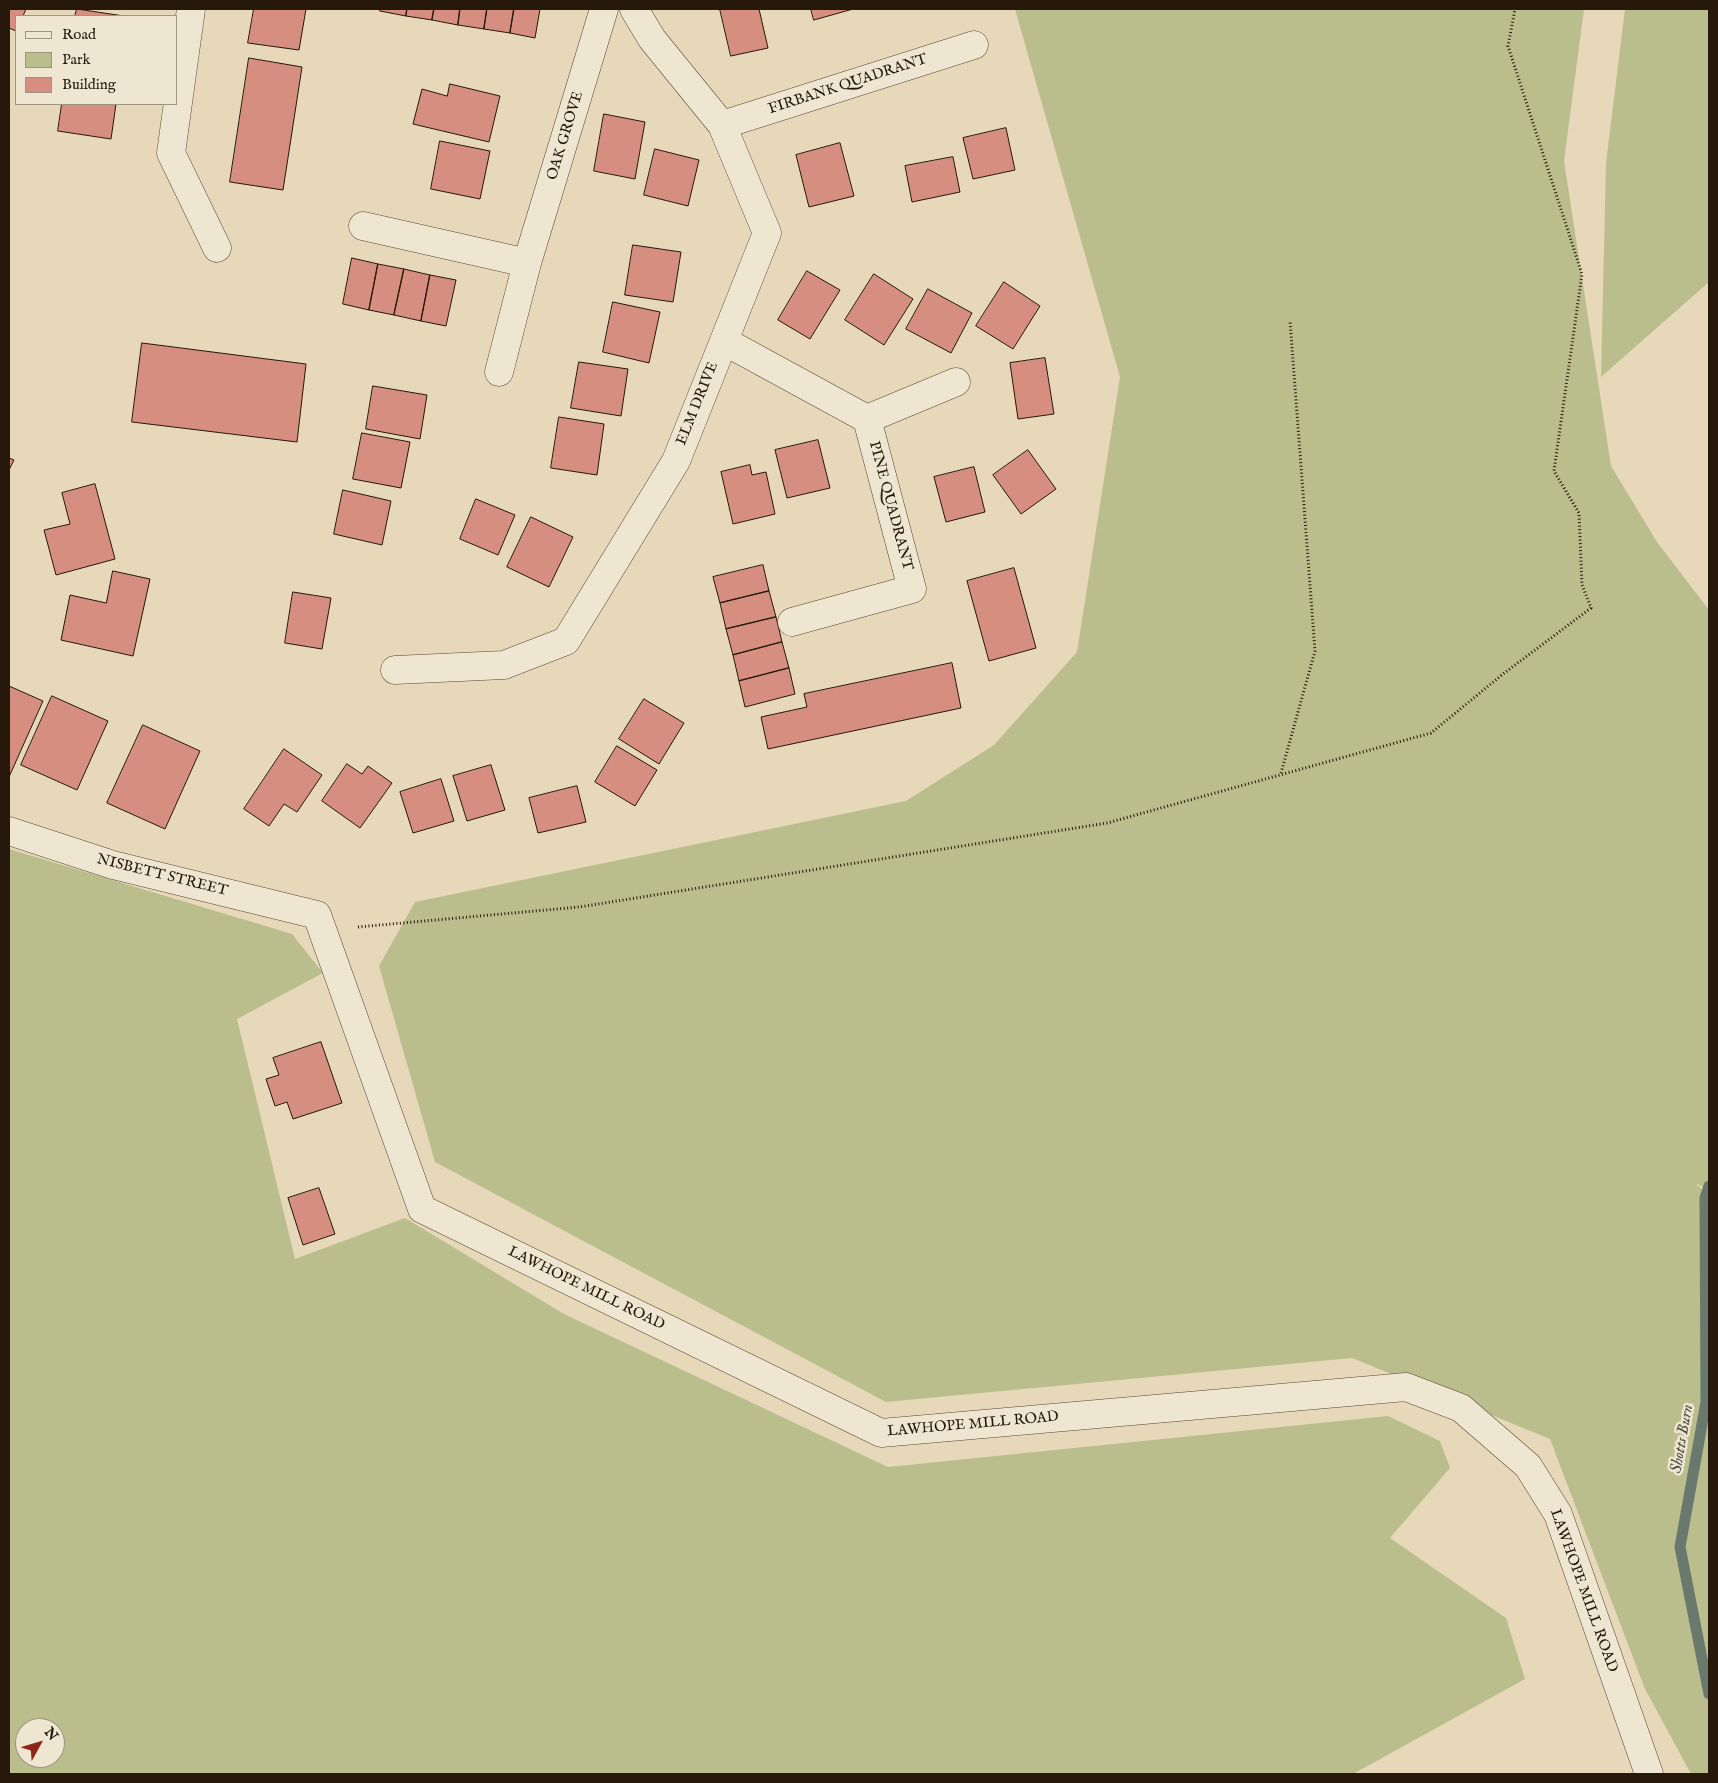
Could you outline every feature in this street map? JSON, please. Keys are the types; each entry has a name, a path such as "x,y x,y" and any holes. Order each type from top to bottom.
{"street":[{"path":"178,103 191,9"},
{"name":"OAK GROVE","path":"499,372 527,263 604,9"},
{"name":"ELM DRIVE","path":"395,670 504,666 566,641 676,461 767,233 722,125 652,39 634,9"},
{"name":"FIRBANK QUADRANT","path":"722,125 974,45"},
{"path":"178,105 171,153 217,248"},
{"path":"362,226 527,263"},
{"path":"724,342 867,419 956,382"},
{"name":"PINE QUADRANT","path":"792,622 912,589 867,419"},
{"name":"NISBETT STREET","path":"9,831 113,865 320,922"},
{"name":"LAWHOPE MILL ROAD","path":"320,922 422,1209 881,1433 1406,1387 1461,1408 1528,1466 1558,1514 1648,1774"}],"path":[{"path":"320,922 579,907 1098,824 1431,733 1504,674 1591,608 1582,585 1579,513 1554,471 1582,274 1508,46 1515,9"},
{"path":"1281,774 1315,651 1290,321"}],"green space":[{"path":"1015,9 1584,9 1564,161 1611,466 1657,542 1709,610 1709,1190 1695,1183 1709,1195 1709,1774 1691,1774 1645,1689 1550,1439 1352,1358 886,1402 435,1162 379,966 415,902 906,801 994,745 1077,652 1120,377"},
{"path":"1625,9 1709,9 1709,282 1601,377 1606,163"},
{"path":"9,849 292,934 323,973 237,1019 295,1259 405,1218 564,1314 888,1467 1388,1416 1440,1441 1450,1468 1390,1538 1506,1618 1525,1679 1353,1774 9,1774"}],"building":[{"path":"9,9 26,9 23,15 15,15 15,31 9,28"},
{"path":"77,9 117,15 75,15"},
{"path":"254,9 306,9 299,50 248,43"},
{"path":"380,9 407,9 406,16 380,11"},
{"path":"407,9 434,9 432,20 406,16"},
{"path":"434,9 460,9 458,25 432,20"},
{"path":"460,9 487,9 484,29 458,25"},
{"path":"487,9 514,9 510,33 484,29"},
{"path":"514,9 540,9 535,38 510,33"},
{"path":"720,9 759,9 768,48 731,56"},
{"path":"811,9 853,9 814,20"},
{"path":"249,58 302,67 283,190 230,182"},
{"path":"450,84 500,96 489,142 413,124 422,89 447,96"},
{"path":"62,105 116,105 111,139 58,131"},
{"path":"604,114 645,122 635,179 594,171"},
{"path":"1006,128 1015,170 973,179 963,138"},
{"path":"440,141 490,151 480,199 431,189"},
{"path":"840,143 854,196 809,207 796,155"},
{"path":"655,149 699,160 688,206 644,195"},
{"path":"953,157 960,192 912,202 905,166"},
{"path":"633,245 681,252 673,302 625,295"},
{"path":"352,258 378,264 369,310 343,304"},
{"path":"378,264 404,269 394,315 369,310"},
{"path":"404,269 430,275 421,321 394,315"},
{"path":"807,271 840,290 810,339 778,320"},
{"path":"874,274 913,299 884,345 845,320"},
{"path":"430,275 456,280 446,326 421,321"},
{"path":"1004,282 1040,306 1013,349 976,326"},
{"path":"928,289 972,313 951,353 906,329"},
{"path":"613,302 660,312 649,363 603,352"},
{"path":"142,343 306,364 297,442 132,422"},
{"path":"1045,358 1054,414 1018,419 1010,363"},
{"path":"579,362 628,369 621,416 571,408"},
{"path":"373,386 427,395 420,439 366,429"},
{"path":"559,417 604,424 597,475 551,468"},
{"path":"362,433 410,442 401,488 353,479"},
{"path":"818,440 830,488 787,498 775,450"},
{"path":"1028,450 1056,489 1021,514 993,475"},
{"path":"9,458 14,460 9,470"},
{"path":"750,465 752,475 766,472 775,514 733,524 721,472"},
{"path":"974,467 985,512 946,522 934,477"},
{"path":"95,484 115,559 56,575 44,530 70,524 62,493"},
{"path":"343,490 391,501 382,545 334,534"},
{"path":"476,499 515,515 498,555 460,539"},
{"path":"531,517 573,537 549,587 507,567"},
{"path":"763,565 769,591 720,603 713,577"},
{"path":"1014,568 1036,648 989,661 967,581"},
{"path":"113,571 150,579 133,656 61,640 70,595 106,603"},
{"path":"769,591 776,617 726,629 720,603"},
{"path":"293,592 331,598 322,649 285,643"},
{"path":"776,617 782,642 733,655 726,629"},
{"path":"782,642 789,668 739,681 733,655"},
{"path":"952,663 961,708 768,749 761,717 807,707 804,694"},
{"path":"789,668 795,694 745,707 739,681"},
{"path":"9,686 43,701 9,777"},
{"path":"52,696 108,721 77,790 21,765"},
{"path":"644,699 684,723 659,764 619,739"},
{"path":"143,725 200,751 165,829 107,803"},
{"path":"617,746 657,770 635,806 595,782"},
{"path":"284,749 322,775 297,812 284,804 269,826 244,809"},
{"path":"347,764 362,774 368,766 392,783 360,828 322,801"},
{"path":"491,765 505,810 467,821 453,776"},
{"path":"441,779 454,821 413,833 400,792"},
{"path":"577,786 586,822 538,833 529,798"},
{"path":"321,1042 342,1103 293,1119 287,1102 275,1106 266,1079 279,1075 273,1058"},
{"path":"319,1188 335,1234 303,1245 288,1198"}],"waterway":[{"name":"Shotts Burn","path":"1709,1186 1705,1198 1706,1402 1680,1547 1709,1694"}]}
